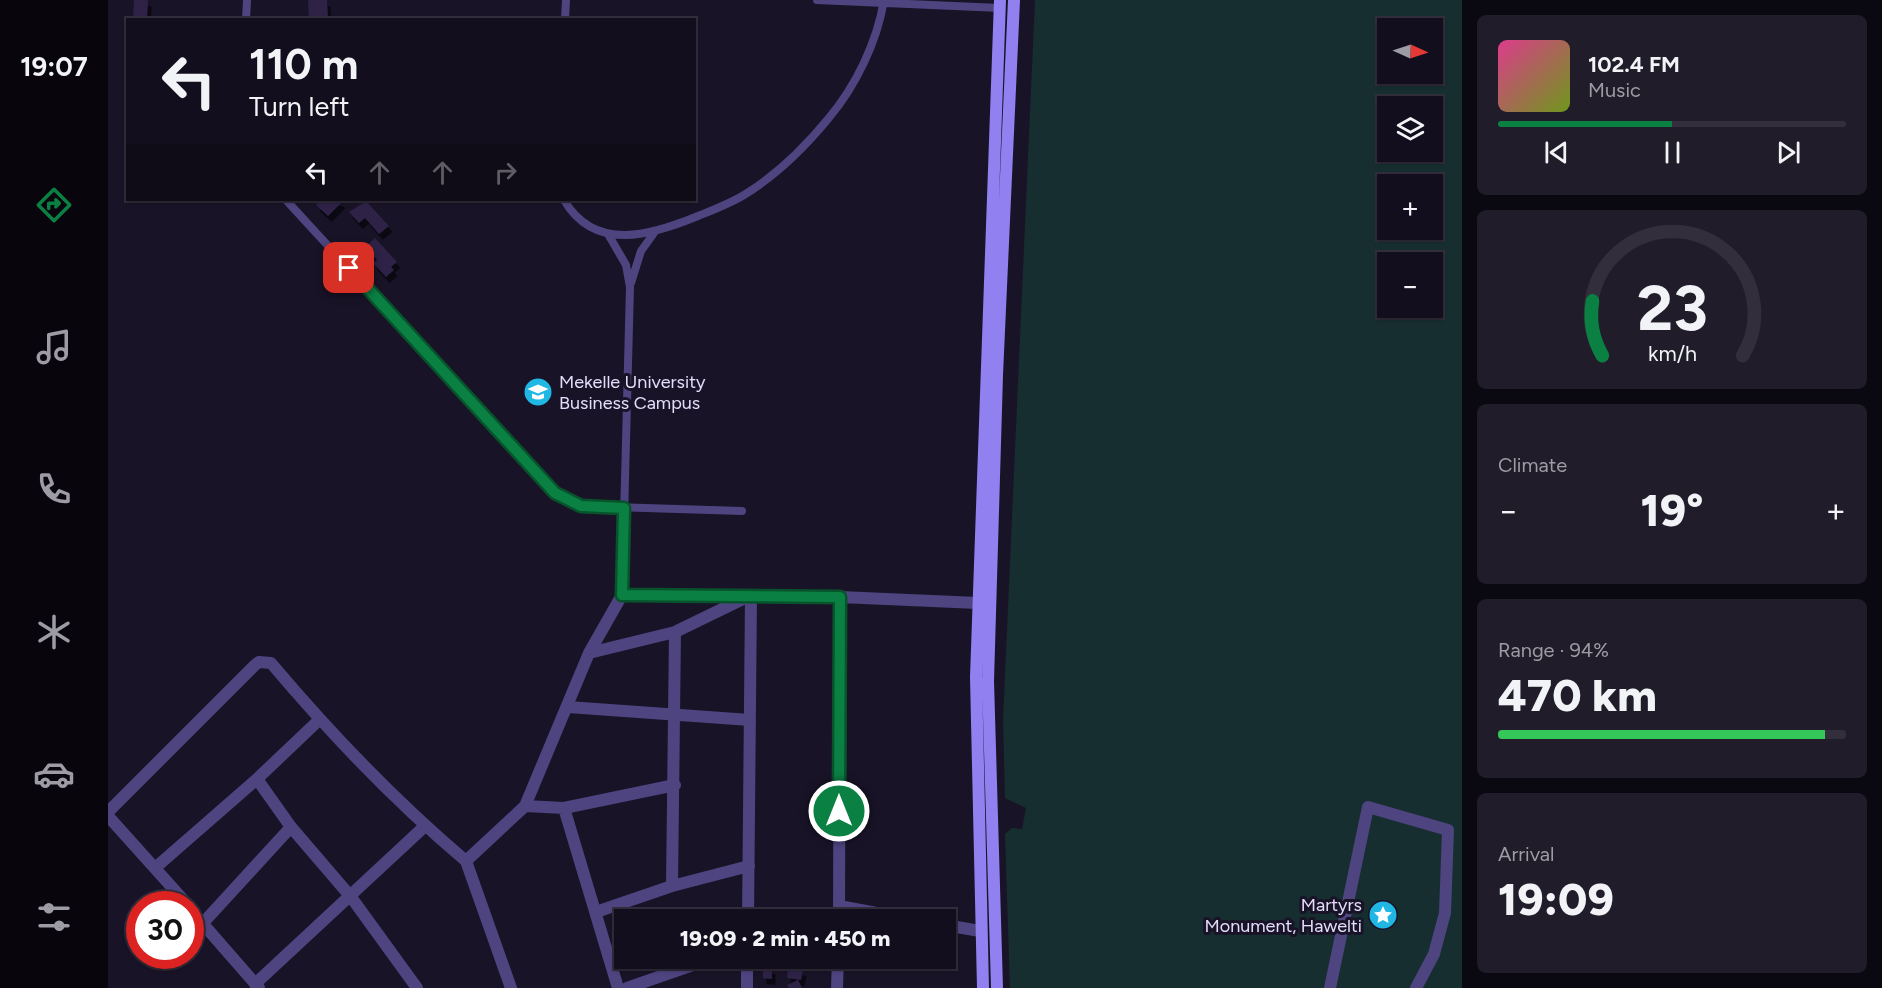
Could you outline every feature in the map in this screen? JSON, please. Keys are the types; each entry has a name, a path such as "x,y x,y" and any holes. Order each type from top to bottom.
{"main road":[{"path":"997,988 988,681 998,363 1014,0"},
{"path":"983,988 976,753 978,603 1000,4"}],"street":[{"path":"466,861 525,806 589,653 622,595 840,597 978,603"},
{"path":"589,653 675,632 751,595"},
{"path":"748,909 751,595"},
{"path":"840,597 839,906 855,909"},
{"path":"672,886 675,785 675,632"},
{"path":"175,891 108,814 259,662 271,663 319,720 425,826 466,861 511,988"},
{"path":"568,707 750,720"},
{"path":"155,868 257,779 319,720"},
{"path":"257,779 291,827 351,897 417,988"},
{"path":"525,806 564,808 675,785"},
{"path":"1330,988 1368,807 1448,830 1445,913 1434,954 1416,988"},
{"path":"564,808 618,988"},
{"path":"204,924 257,986 425,826"},
{"path":"204,922 291,827"},
{"path":"596,912 672,886 749,866"},
{"path":"956,927 980,931"},
{"path":"627,988 681,969"},
{"path":"747,969 747,988"},
{"path":"837,988 838,969"}],"lane":[{"path":"246,18 247,0"},
{"path":"565,18 566,0"},
{"path":"817,0 1000,4"},
{"path":"565,201 592,228 608,234 654,233 744,195 788,160 829,118 859,72 870,48 884,1"},
{"path":"287,201 555,493 581,506 742,511"},
{"path":"630,287 641,251 654,233"},
{"path":"608,234 626,265 630,287 622,595"}],"green space":[{"path":"1035,0 1462,0 1462,988 1010,988 1005,834 1012,828 1022,829 1026,808 1005,798 1003,720"}],"building":[{"path":"134,0 148,0 147,18 133,18"},
{"path":"308,0 327,0 328,18 309,18"},
{"path":"319,201 342,202 328,216 316,205"},
{"path":"366,201 389,226 379,234 365,218 359,223 349,212"},
{"path":"375,238 397,262 391,267 394,270 386,277 373,263 377,260 365,247"},
{"path":"763,969 772,969 772,979 763,978"},
{"path":"788,969 803,970 801,980 787,978"},
{"path":"798,980 802,988 789,988 787,985"}],"place":[{"name":"Mekelle University Business Campus","path":"538,392"},
{"name":"Martyrs Monument, Hawelti","path":"1383,915"}],"route":[{"path":"349,268 555,493 581,506 624,508 622,595 840,597 839,811"}]}
